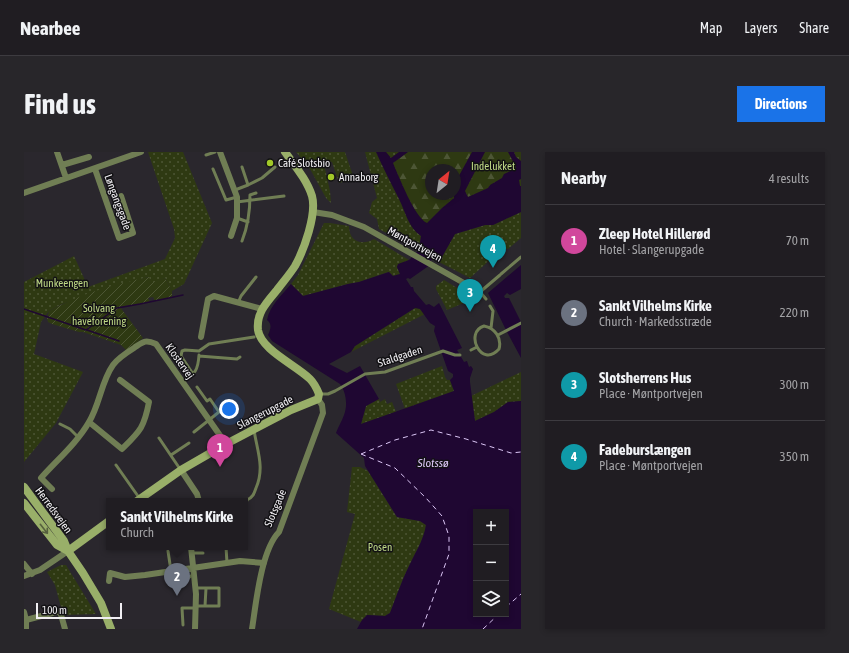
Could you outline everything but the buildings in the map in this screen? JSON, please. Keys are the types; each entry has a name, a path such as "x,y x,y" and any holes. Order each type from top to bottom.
{"street":[{"path":"57,152 66,178"},
{"name":"Løngangsgade","path":"24,193 141,152"},
{"path":"220,152 235,190 237,200 237,218 231,236"},
{"path":"286,156 308,186 312,197 313,212"},
{"path":"62,165 89,157"},
{"name":"Løngangsgade","path":"95,169 119,238 133,233 121,196"},
{"name":"Møntportvejen","path":"313,212 332,215 364,227 480,292"},
{"name":"Slotsgade","path":"252,629 264,563 273,538 279,532 323,412 322,405 311,379 266,345 258,332 258,322 262,309 295,266 303,248 313,212"},
{"path":"201,337 208,298 214,296 262,309"},
{"name":"Klostervej","path":"52,489 41,478 78,437 89,422 113,364 119,358 144,341 150,341 156,344 226,444"},
{"path":"89,422 122,449 139,432 146,421 149,402 120,380"},
{"name":"Slangerupgade","path":"142,498 181,470 226,444 319,397"},
{"path":"181,470 198,498"},
{"name":"Herredsvejen","path":"24,488 64,541 68,551"},
{"name":"Herredsvejen","path":"24,503 57,546 68,551"},
{"path":"24,576 40,570 106,523"},
{"path":"191,550 196,588 195,629"},
{"path":"68,551 101,603 111,629"},
{"path":"109,581 110,573 125,577 171,571 194,570 240,561 264,563"},
{"path":"24,564 32,574"},
{"path":"26,620 60,611 65,629"},
{"path":"24,612 26,629"}],"lane":[{"path":"206,155 215,152"},
{"path":"242,167 248,185"},
{"path":"235,190 262,178 274,167"},
{"path":"213,169 226,200 250,200 284,196"},
{"path":"242,241 250,212 250,195 256,193"},
{"path":"237,218 248,222"},
{"path":"486,298 480,292 521,257"},
{"path":"238,303 241,296 256,277"},
{"path":"490,306 493,311 491,328"},
{"path":"498,335 521,323"},
{"path":"484,326 491,328 498,335 500,346 494,354 486,355 477,347 475,338 479,328 484,326"},
{"path":"193,374 180,356 180,353 185,350 199,351 209,344 254,337"},
{"path":"472,350 477,347"},
{"path":"183,382 193,374 199,365 199,351"},
{"name":"Staldgaden","path":"319,397 328,394 365,374 385,372 440,351 460,355"},
{"path":"199,356 237,359 240,357"},
{"path":"194,432 219,412 210,399 207,401 197,387"},
{"path":"60,424 70,429 78,437"},
{"path":"248,499 252,497 260,479 261,470 254,430"},
{"path":"158,438 181,470"},
{"path":"171,455 189,443"},
{"path":"116,465 138,498"},
{"path":"191,550 203,553"},
{"path":"226,550 227,563"},
{"path":"168,551 171,571"},
{"path":"173,580 188,578 194,570"},
{"path":"182,626 182,608 219,606 219,588 196,588"},
{"path":"205,606 206,588"}],"green space":[{"name":"Munkeengen","path":"148,152 183,152 212,223 184,284 172,291 165,278 151,284 148,277 62,304 49,311 41,322 34,354 83,372 56,423 24,462 24,282 74,256 88,287 165,259 175,238 174,229"},
{"path":"296,152 345,152 354,179 339,183 332,162 324,164 331,203 326,198 310,169"},
{"path":"365,152 521,152 521,186 421,236 419,250 379,229 377,219 369,213 372,202 377,198"},
{"name":"Indelukket","path":"408,152 472,152 461,173 461,164 425,164 425,200 452,200 427,223 422,220 413,206 393,163"},
{"name":"Indelukket","path":"485,152 508,152 514,162 515,169 504,174 502,178 490,185 488,188 468,197 465,191"},
{"path":"521,212 521,238 508,249 503,248 470,278 439,262 455,234 485,225 493,225"},
{"path":"324,223 349,226 351,236 357,241 365,242 374,239 409,260 398,265 397,267 400,274 393,276 388,272 359,282 303,296 291,284 298,275"},
{"name":"Solvang haveforening","path":"149,277 151,283 165,278 172,291 172,297 155,301 153,297 148,298 150,302 120,307 143,338 126,350 121,345 48,322 47,318 49,311 61,305 111,286"},
{"path":"444,280 472,297 471,300 447,310 436,289 436,286"},
{"path":"415,308 419,308 425,314 351,352 355,346"},
{"path":"442,366 445,377 447,380 450,380 454,391 405,409 396,384"},
{"path":"521,372 521,401 507,403 494,412 475,421 471,396"},
{"path":"379,399 380,402 385,399 387,404 392,402 396,412 361,424 366,406"},
{"name":"Posen","path":"352,467 360,467 368,471 397,517 420,521 426,525 419,547 406,573 390,613 385,616 367,615 361,622 329,609 355,514 347,512"},
{"path":"61,565 66,565 96,614 63,615 55,585 47,572"}],"water":[{"name":"Slotssø","path":"376,152 386,152 391,158 399,152 408,152 393,163 413,206 422,220 427,223 452,200 461,200 461,172 472,152 485,152 465,191 468,197 488,188 490,185 502,178 504,174 515,169 516,167 508,152 514,152 516,157 521,161 521,179 519,180 521,186 521,212 493,225 485,225 455,234 439,262 432,259 428,264 430,265 410,279 406,279 426,305 429,304 434,307 439,303 462,348 457,350 464,362 467,361 469,367 471,366 473,369 470,382 475,421 494,412 508,402 521,401 521,629 357,629 367,615 385,616 390,613 406,573 419,547 426,525 420,521 397,517 365,466 364,458 336,433 346,407 345,395 340,384 272,341 268,335 270,323 267,320 271,310 277,300 291,284 303,296 359,282 389,272 393,276 400,274 397,267 398,264 409,260 419,250 421,236 410,224","holes":["415,308 420,309 430,323 435,326 434,331 448,371 453,374 453,377 450,380 454,391 361,424 366,406 379,399 360,366 347,373 329,364 351,352 355,346"]},
{"path":"521,265 521,289 510,295 507,293 504,296 505,298 509,298 521,322 521,358 488,293"}],"waterway":[{"path":"24,309 86,330 117,308 183,295"},
{"path":"87,330 119,341"}],"ferry route":[{"path":"361,454 395,440 431,430 511,453 521,452"},
{"path":"361,454 395,468 442,516 449,536 449,554 422,629"},
{"path":"509,604 521,594"},
{"path":"483,629 496,617"}],"place":[{"name":"Café Slotsbio","path":"270,163"},
{"name":"Annaborg","path":"331,177"},
{"name":"Fadeburslængen","path":"493,268"},
{"name":"Slotsherrens Hus","path":"470,312"},
{"name":"Zleep Hotel Hillerød","path":"220,467"},
{"name":"Sankt Vilhelms Kirke","path":"177,596"}]}
